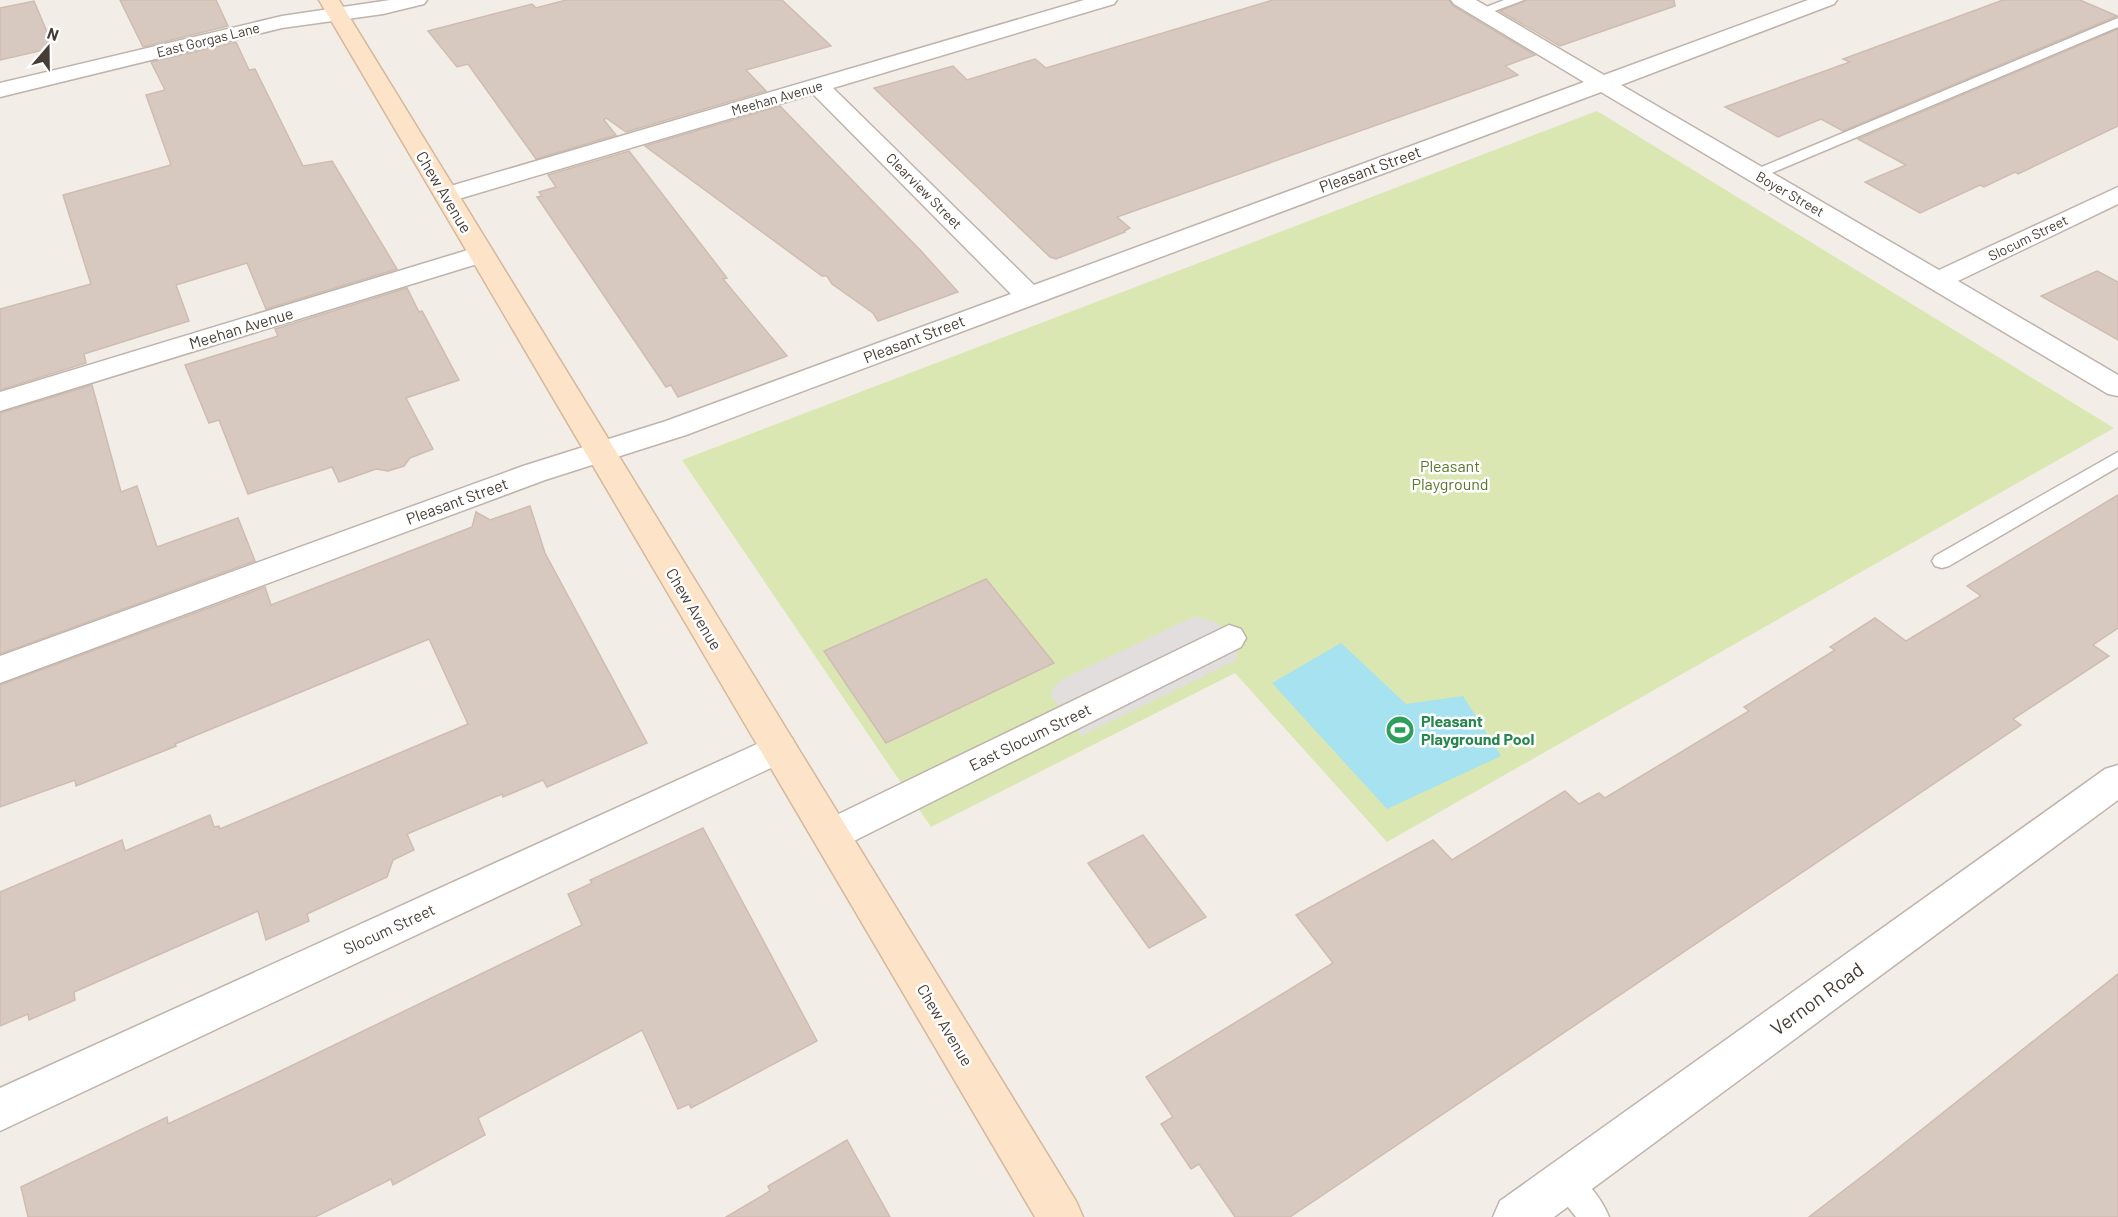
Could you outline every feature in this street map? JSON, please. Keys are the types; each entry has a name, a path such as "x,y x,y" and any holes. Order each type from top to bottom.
{"street":[{"name":"East Gorgas Lane","path":"0,90 282,22 333,7 383,8 417,0"},
{"name":"Meehan Avenue","path":"446,195 1107,0"},
{"name":"Pleasant Street","path":"0,670 534,472 676,428 1827,0"},
{"name":"Boyer Street","path":"1471,6 2118,387"},
{"name":"Chew Avenue","path":"333,7 1060,1217"},
{"name":"Clearview Street","path":"818,86 1029,296"},
{"name":"Slocum Street","path":"1938,281 2118,194"},
{"name":"Meehan Avenue","path":"0,402 482,254"},
{"name":"East Slocum Street","path":"831,836 1229,638"},
{"name":"Slocum Street","path":"0,1110 779,748"},
{"name":"Vernon Road","path":"1516,1217 2118,780"}],"lane":[{"path":"1471,6 1516,0"},
{"path":"1757,174 2118,22"},
{"path":"1942,561 2118,458"},
{"path":"1565,1181 1595,1217"}],"green space":[{"name":"Pleasant Playground","path":"1597,111 2114,428 1387,842 1235,673 931,827 682,460"}],"shaded area":[{"path":"1195,616 1218,623 1236,643 1237,660 1081,736 1050,694 1055,686 1061,680"}],"water":[{"name":"Pleasant Playground Pool","path":"1341,643 1406,704 1463,696 1501,756 1387,809 1272,683"}],"building":[{"path":"120,0 216,0 228,26 143,47"},
{"path":"566,0 782,0 831,46 746,70 766,91 626,132 606,118 604,120 616,135 536,159 468,64 457,67 428,31 532,4 536,8"},
{"path":"1273,0 1449,0 1453,6 1535,55 1505,66 1518,75 1117,217 1130,228 1056,259 1050,257 874,88 953,66 967,80 1035,59 1046,68"},
{"path":"1526,0 1674,0 1675,6 1560,46 1500,11"},
{"path":"2003,0 2080,0 2117,16 1843,131 1821,119 1778,137 1725,107 1850,62 1843,59"},
{"path":"34,1 50,39 51,43 46,44 48,49 0,60 0,8"},
{"path":"2118,29 2118,126 2018,174 2015,172 1984,187 1980,185 1920,213 1865,182 1906,165 1858,139"},
{"path":"236,42 249,70 255,69 303,166 332,161 397,269 266,309 247,263 176,285 189,321 84,354 86,363 0,390 0,309 91,284 63,195 171,165 146,95 165,90 151,62"},
{"path":"780,106 958,292 878,321 873,313 832,284 827,276 822,276 645,146"},
{"path":"629,151 727,278 723,279 787,356 678,397 671,385 666,387 537,197 542,196 539,192 556,187 548,175"},
{"path":"2097,271 2118,282 2118,340 2041,296"},
{"path":"407,288 459,380 406,398 433,449 410,458 404,466 388,471 376,469 339,482 332,467 248,494 219,420 209,423 185,365 278,336 275,329"},
{"path":"92,385 121,492 137,486 157,547 238,518 255,561 0,654 0,413"},
{"path":"2118,495 2118,628 2093,645 2109,656 2013,719 2021,725 1290,1217 1235,1217 1199,1164 1191,1169 1161,1124 1173,1117 1146,1077 1333,963 1296,915 1433,840 1452,860 1565,791 1579,804 1599,793 1605,798 1749,711 1744,707 1835,650 1830,647 1875,618 1906,641 1981,596 1967,586"},
{"path":"530,506 545,553 647,743 547,787 543,780 503,797 502,794 407,834 414,850 393,860 387,877 307,914 309,921 266,940 258,911 74,992 75,1000 29,1020 28,1014 0,1026 0,892 122,840 125,851 210,815 214,827 219,826 220,829 468,724 429,639 76,786 75,780 0,807 0,685 265,587 271,605 472,527 476,512 490,520"},
{"path":"986,579 1054,663 886,743 824,651"},
{"path":"703,828 817,1041 691,1108 689,1104 678,1109 642,1030 478,1118 485,1135 393,1185 391,1179 315,1217 28,1217 21,1187 167,1117 168,1124 582,925 568,894 592,883 590,880"},
{"path":"1143,835 1206,917 1149,948 1088,863"},
{"path":"2118,974 2118,1217 1809,1217 1882,1161"},
{"path":"847,1140 890,1217 726,1217 770,1191 768,1186"}],"place":[{"name":"Pleasant Playground Pool","path":"1400,730"}]}
